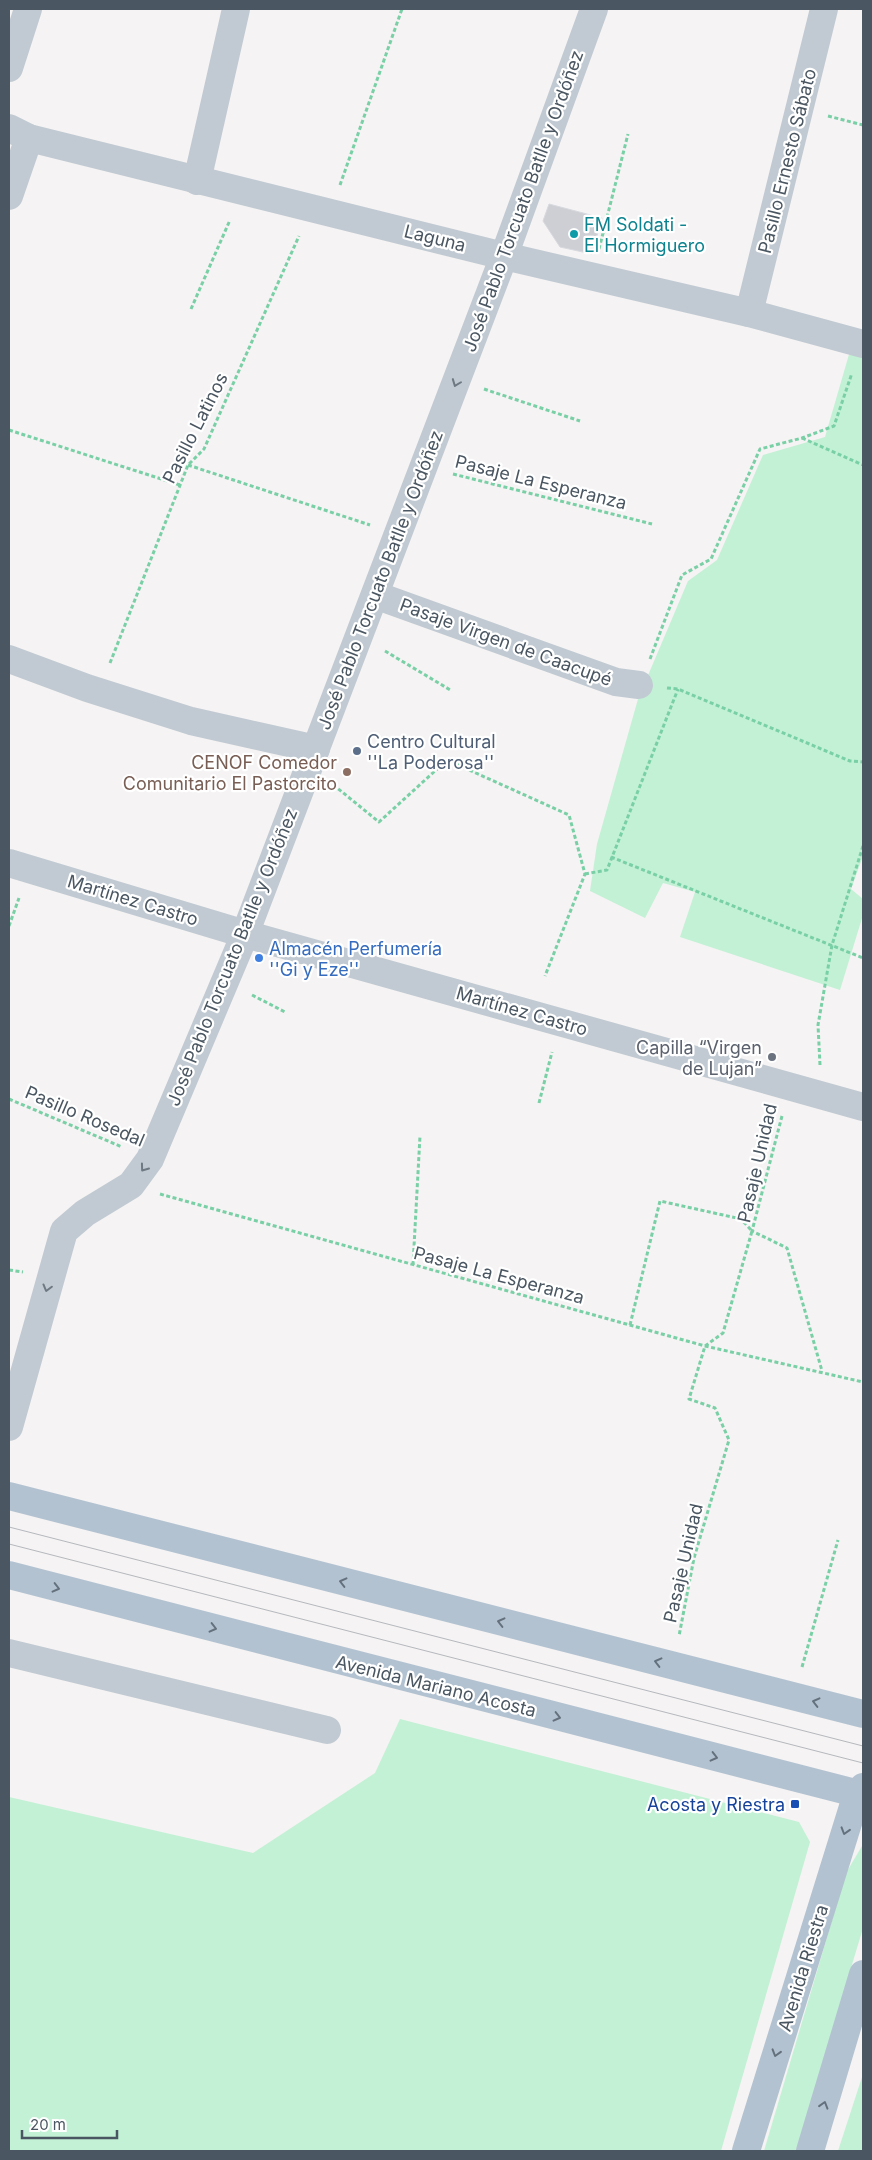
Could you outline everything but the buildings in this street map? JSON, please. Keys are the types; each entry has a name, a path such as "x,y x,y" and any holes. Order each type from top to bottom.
{"main road":[{"path":"9,1496 863,1714"},
{"name":"Avenida Mariano Acosta","path":"9,1576 861,1792"},
{"name":"Avenida Riestra","path":"746,2151 861,1792"},
{"path":"810,2151 863,1974"}],"street":[{"path":"9,68 28,9"},
{"path":"197,181 236,9"},
{"name":"José Pablo Torcuato Batlle y Ordóñez","path":"9,1427 64,1231 85,1213 131,1185 150,1159 245,934 504,256 594,9"},
{"name":"Pasillo Ernesto Sábato","path":"749,313 824,9"},
{"path":"9,196 19,133"},
{"name":"Laguna","path":"19,133 197,181 504,256 749,313 862,344"},
{"name":"Pasaje Virgen de Caacupé","path":"374,595 616,682 639,685"},
{"path":"9,659 191,721 316,749"},
{"name":"Martínez Castro","path":"9,863 245,934 863,1107"},
{"path":"9,1653 327,1730"}],"path":[{"name":"Pasillo Latinos","path":"99,691 188,465 204,449 321,210 402,9"},
{"path":"800,108 863,125"},
{"path":"592,276 628,134"},
{"path":"191,309 243,192"},
{"path":"639,685 682,575 711,559 760,449 802,438 834,426 862,344"},
{"path":"457,380 580,421"},
{"path":"9,430 180,485"},
{"path":"802,438 863,465"},
{"path":"188,465 398,534"},
{"name":"Pasaje La Esperanza","path":"424,466 652,524"},
{"path":"359,635 452,692"},
{"path":"585,874 607,870 678,690 850,761 863,762"},
{"path":"291,813 336,787 379,822 447,760 568,815 585,874 545,976"},
{"path":"827,1097 821,1076 818,1025 832,946 863,846"},
{"path":"611,857 863,958"},
{"path":"225,980 285,1012"},
{"path":"540,1103 559,1022"},
{"name":"Pasaje Unidad","path":"789,1086 752,1231 787,1248 822,1371"},
{"name":"Pasillo Rosedal","path":"9,1099 150,1159"},
{"path":"414,1266 420,1136"},
{"name":"Pasaje La Esperanza","path":"131,1185 414,1266 705,1346 822,1371 863,1382"},
{"path":"630,1325 660,1201 741,1219 752,1231 723,1334 705,1346"},
{"name":"Pasaje Unidad","path":"674,1666 694,1558 729,1440 715,1408 689,1399 705,1346"},
{"path":"794,1697 838,1540"}],"green space":[{"path":"850,351 863,354 863,856 851,889 863,899 863,915 840,990 680,937 695,892 663,883 645,918 590,891 597,844 638,699 688,581 717,560 763,455 825,437"},
{"path":"400,1719 799,1822 810,1842 721,2151 9,2151 9,1797 253,1853 375,1773"},
{"path":"862,1846 863,1928 796,2151 764,2151 846,1873"},
{"path":"863,2074 863,2151 838,2151"}],"tram line":[{"path":"9,1527 863,1746"},
{"path":"9,1544 863,1763"}],"place":[{"name":"FM Soldati - El Hormiguero","path":"574,234"},
{"name":"Centro Cultural ''La Poderosa''","path":"357,751"},
{"name":"CENOF Comedor Comunitario El Pastorcito","path":"347,772"},
{"name":"Almacén Perfumería ''Gi y Eze''","path":"259,958"},
{"name":"Capilla “Virgen de Lujan”","path":"772,1057"},
{"name":"Acosta y Riestra","path":"795,1804"}]}
